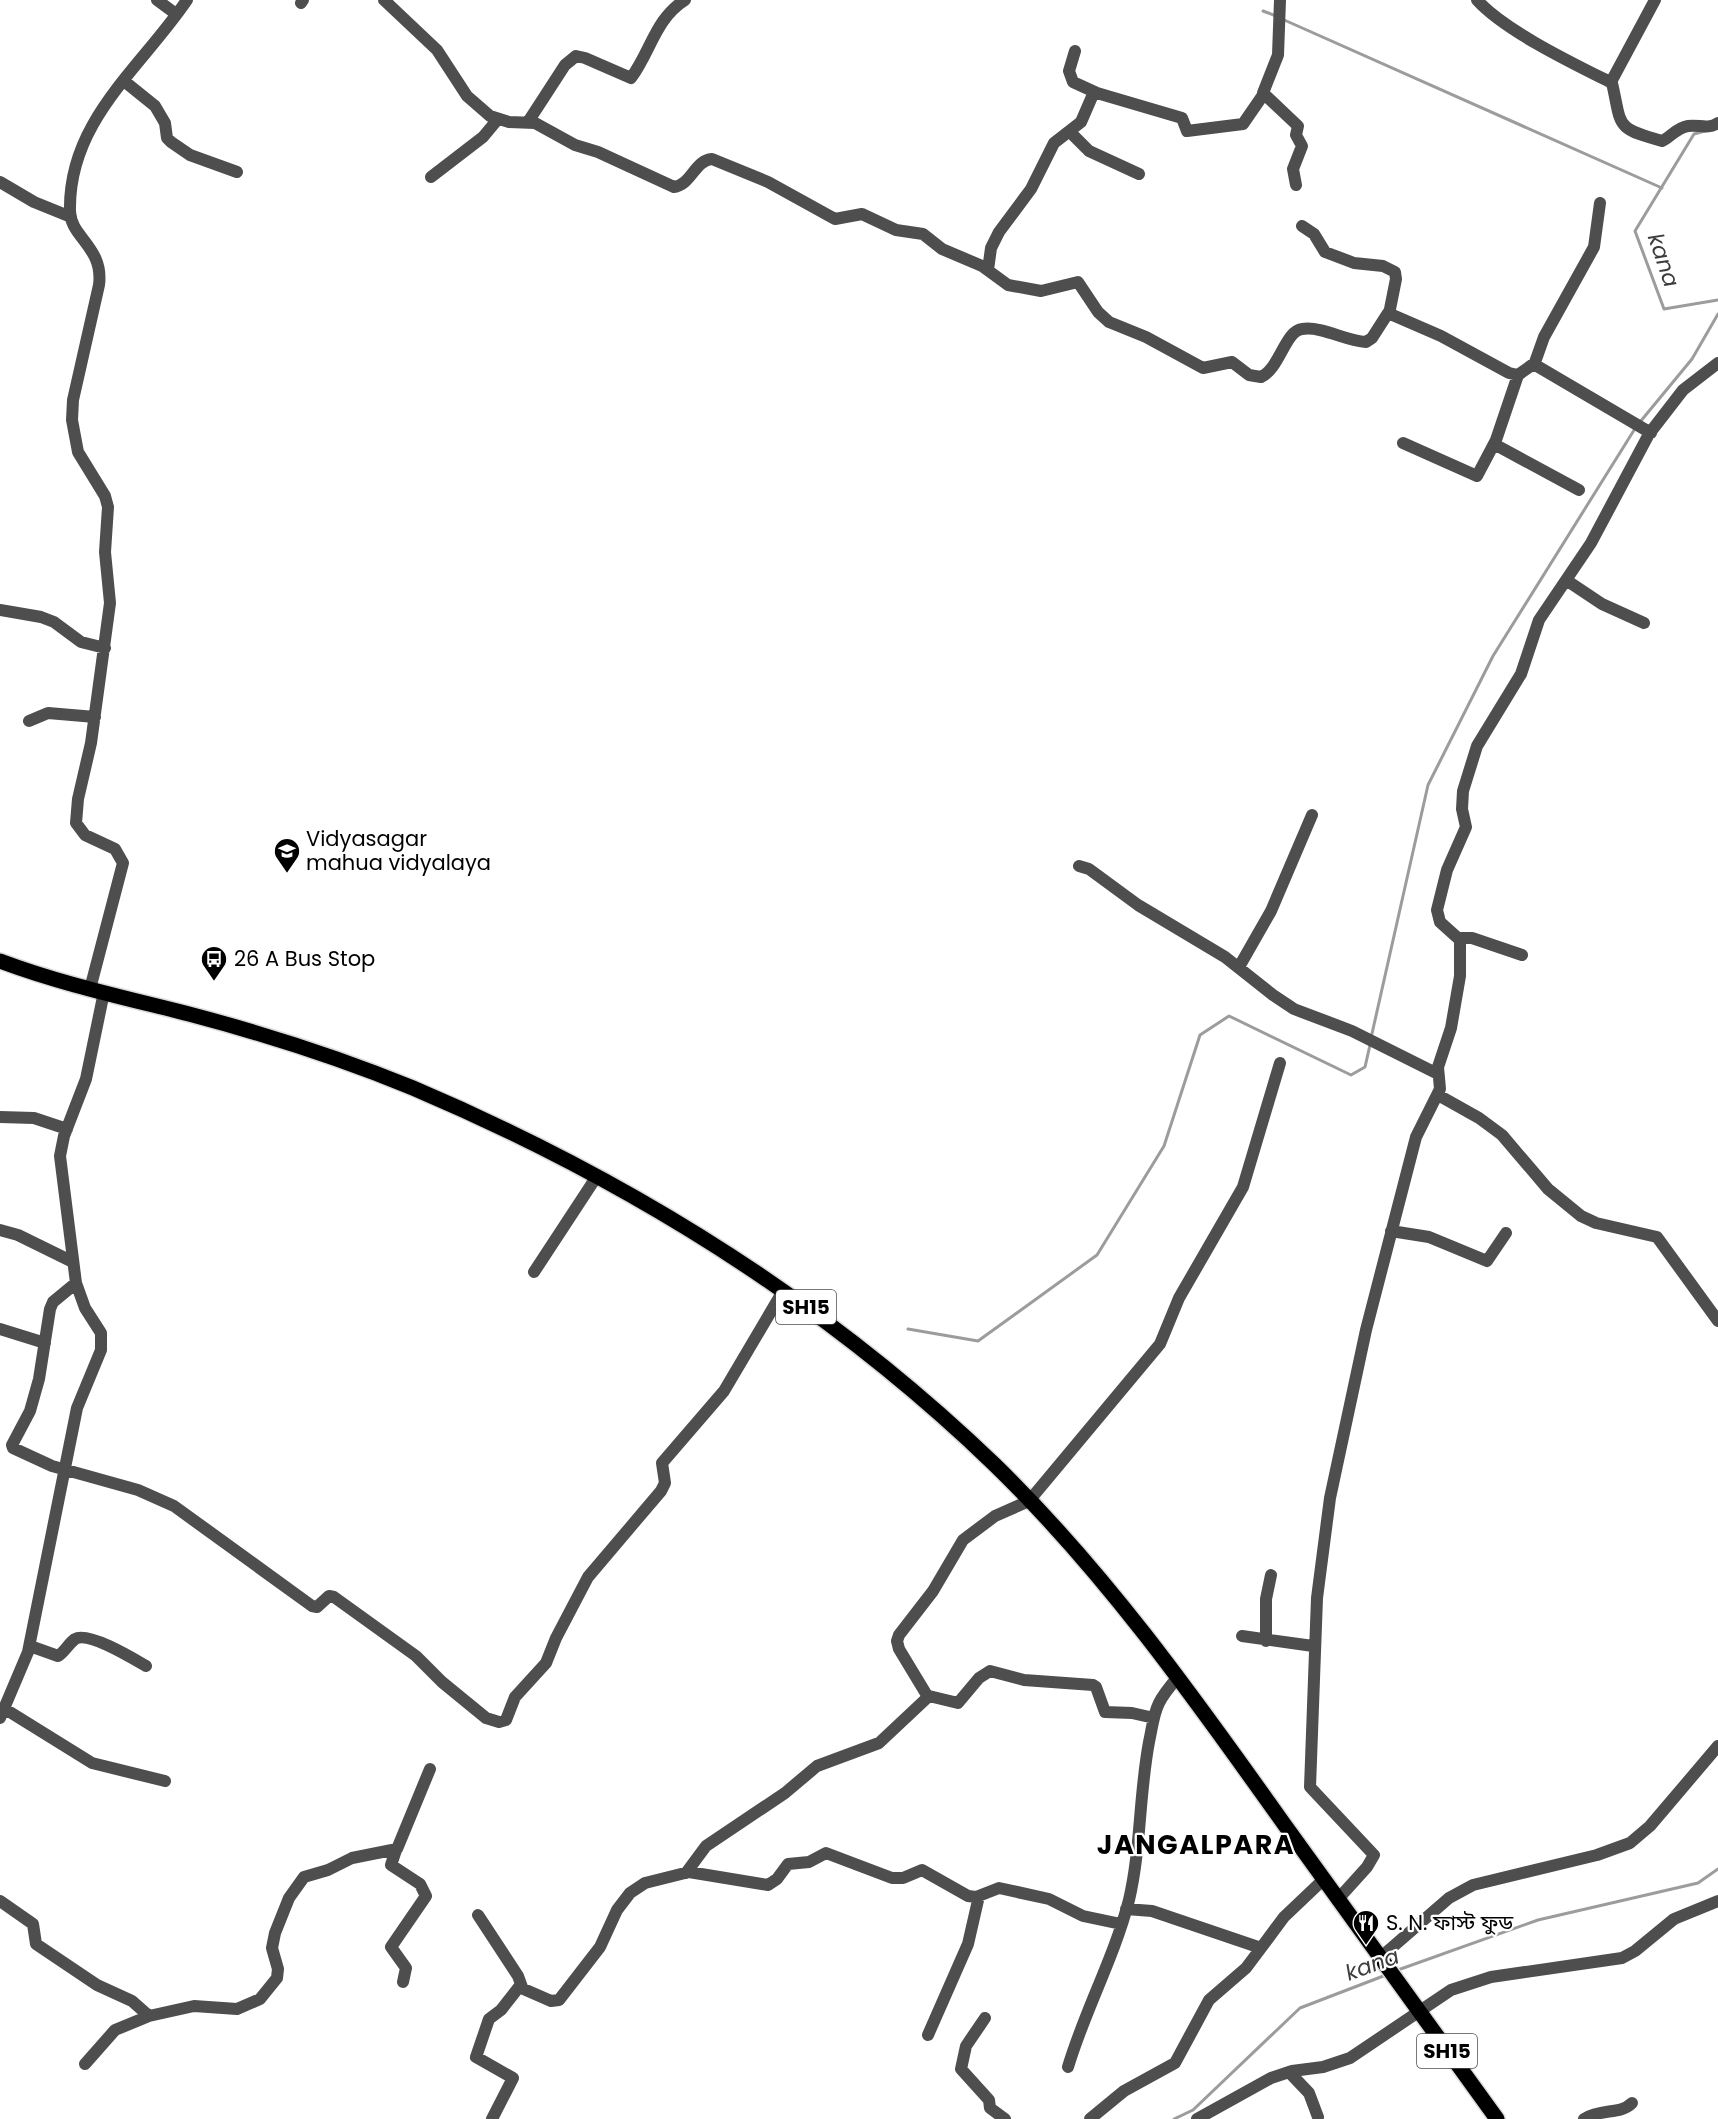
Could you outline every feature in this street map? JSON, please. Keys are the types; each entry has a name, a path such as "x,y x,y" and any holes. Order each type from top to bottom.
{"main road":[{"name":"SH15","path":"0,961 97,991 268,1036 372,1071 516,1134 597,1176 713,1243 783,1291 881,1365 956,1430 1029,1501 1131,1616 1339,1898 1418,2013 1497,2119"}],"street":[{"path":"157,0 176,14"},
{"path":"70,217 74,172 79,150 97,118 139,57 187,0"},
{"path":"384,0 437,50 467,96 498,119 542,126 575,145 598,152 674,187 681,186 703,161 712,159 768,182 835,219 862,214 891,228 923,234 947,252 988,270 1005,284 1037,291 1078,282 1098,312 1109,322 1146,337 1203,368 1232,362 1253,377 1264,376 1275,366 1292,335 1298,329 1312,329 1365,342 1372,338 1384,317 1389,314 1396,279 1395,272 1383,266 1354,263 1325,252 1314,234 1302,226"},
{"path":"528,122 565,65 576,56 631,78 661,22 668,12 685,0"},
{"path":"1075,51 1068,71 1070,78 1094,92 1182,118 1187,131 1243,124 1263,94 1278,55 1280,0"},
{"path":"1478,0 1510,25 1562,58 1611,82"},
{"path":"1655,0 1611,82 1618,119 1626,129 1662,141 1677,130 1689,126 1708,128 1718,123"},
{"path":"124,81 155,106 165,123 167,138 171,142 190,155 237,172"},
{"path":"988,270 991,248 999,232 1031,189 1054,143 1082,122 1094,92"},
{"path":"1263,94 1298,126 1296,135 1302,146 1293,169 1296,185"},
{"path":"432,177 483,137 498,119"},
{"path":"1070,132 1089,151 1138,174"},
{"path":"0,199 2,184 70,217 95,254 100,271 99,285 73,400 72,420 80,457 105,496 108,507 105,552 110,603 105,648 76,823 85,835 115,849 123,863 97,991 86,1078 67,1129 60,1163 68,1205 76,1283 85,1308 101,1333 102,1343 76,1408 30,1646 2,1714 92,1763 165,1781"},
{"path":"1402,443 1476,476 1494,444 1518,375 1534,365 1544,337 1594,247 1600,203"},
{"path":"1389,314 1441,336 1487,363 1518,375"},
{"path":"1522,955 1472,938 1459,938 1440,922 1437,910 1447,870 1466,827 1462,803 1466,779 1479,742 1521,674 1536,627 1591,543 1651,433 1683,390 1718,363"},
{"path":"1534,365 1651,433"},
{"path":"1494,444 1579,490"},
{"path":"1566,580 1602,604 1644,622"},
{"path":"0,610 41,617 54,622 78,641 105,648"},
{"path":"28,721 48,713 94,717"},
{"path":"1239,967 1271,911 1312,815"},
{"path":"1079,866 1087,868 1138,905 1200,940 1294,1009 1352,1031 1437,1074"},
{"path":"1339,1898 1367,1867 1374,1855 1310,1787 1313,1646 1321,1557 1330,1498 1391,1231 1416,1137 1438,1095 1437,1074 1458,994 1461,962 1459,938"},
{"path":"1154,1718 1132,1713 1106,1712 1096,1687 1093,1685 1024,1680 992,1671 986,1672 958,1702 928,1696 899,1649 897,1638 929,1596 963,1540 995,1516 1029,1501 1146,1363 1164,1338 1179,1298 1243,1187 1280,1063"},
{"path":"1438,1095 1502,1135 1548,1189 1581,1216 1596,1223 1657,1237 1695,1286 1718,1321"},
{"path":"0,1117 34,1118 67,1129"},
{"path":"534,1272 597,1176"},
{"path":"0,1230 18,1235 73,1262"},
{"path":"1391,1231 1429,1237 1487,1261 1506,1233"},
{"path":"0,1453 12,1446 30,1410 39,1379 47,1319 53,1302 76,1283"},
{"path":"12,1446 64,1470 138,1490 174,1506 213,1532 267,1576 314,1607 332,1596 416,1656 442,1682 486,1718 503,1722 515,1697 546,1663 556,1638 588,1577 661,1491 665,1483 662,1463 724,1391 783,1291"},
{"path":"0,1329 45,1343"},
{"path":"1266,1641 1266,1599 1271,1575"},
{"path":"1242,1636 1313,1646"},
{"path":"30,1646 58,1656 75,1640 82,1638 104,1644 147,1666"},
{"path":"1068,2067 1080,2027 1105,1971 1126,1910 1136,1866 1144,1779 1154,1718 1163,1696 1178,1677"},
{"path":"686,1873 706,1846 785,1793 817,1766 879,1743 928,1696"},
{"path":"1384,1961 1436,1908 1464,1889 1483,1881 1611,1851 1630,1843 1650,1826 1718,1746"},
{"path":"404,1982 406,1968 391,1947 426,1896 420,1884 391,1865 430,1769"},
{"path":"85,2064 113,2032 149,2016 194,2006 237,2009 260,1999 277,1978 278,1969 272,1948 275,1933 289,1898 304,1877 328,1870 352,1858 396,1850"},
{"path":"492,2119 513,2078 477,2058 476,2052 489,2019 501,2010 516,1989 522,1987 551,2001 559,2000 600,1947 617,1910 630,1893 645,1883 686,1873 768,1885 777,1879 788,1864 809,1862 826,1853 896,1879 922,1870 962,1894 979,1896 999,1888 1049,1899 1083,1916 1121,1924"},
{"path":"1090,2119 1124,2091 1174,2063 1209,2000 1246,1968 1289,1912 1324,1879"},
{"path":"928,2035 968,1944 979,1896"},
{"path":"0,1901 33,1924 36,1944 96,1985 132,2001 149,2016"},
{"path":"1197,2119 1251,2087 1288,2072 1323,2067 1350,2058 1442,1995 1485,1978 1622,1958 1639,1948 1674,1919 1718,1901"},
{"path":"1126,1910 1152,1911 1261,1948"},
{"path":"477,1915 518,1976 522,1987"},
{"path":"985,2018 966,2046 961,2069 989,2100 990,2108 1005,2119"},
{"path":"1288,2072 1307,2090 1318,2117"},
{"path":"1584,2119 1604,2110 1624,2110 1632,2103"}],"waterway":[{"path":"1263,11 1276,16"},
{"path":"1282,19 1662,188"},
{"name":"kana","path":"1705,131 1694,134 1635,231 1664,309 1718,300"},
{"path":"1640,422 1692,359 1718,314"},
{"path":"1371,1038 1428,785 1493,656 1636,427"},
{"path":"908,1329 978,1341 1097,1255 1164,1146 1200,1035 1229,1016 1351,1075 1365,1067 1370,1045"},
{"name":"kana","path":"1395,1971 1538,1920 1698,1883 1718,1869"},
{"name":"kana","path":"1174,2119 1193,2110 1300,2008 1386,1975"}],"place":[{"name":"Vidyasagar mahua vidyalaya","path":"287,874"},
{"name":"26 A Bus Stop","path":"214,982"},
{"name":"S. N. ফাস্ট ফুড","path":"1366,1946"}],"district":[{"name":"JANGALPARA","path":"1196,1845"}]}
